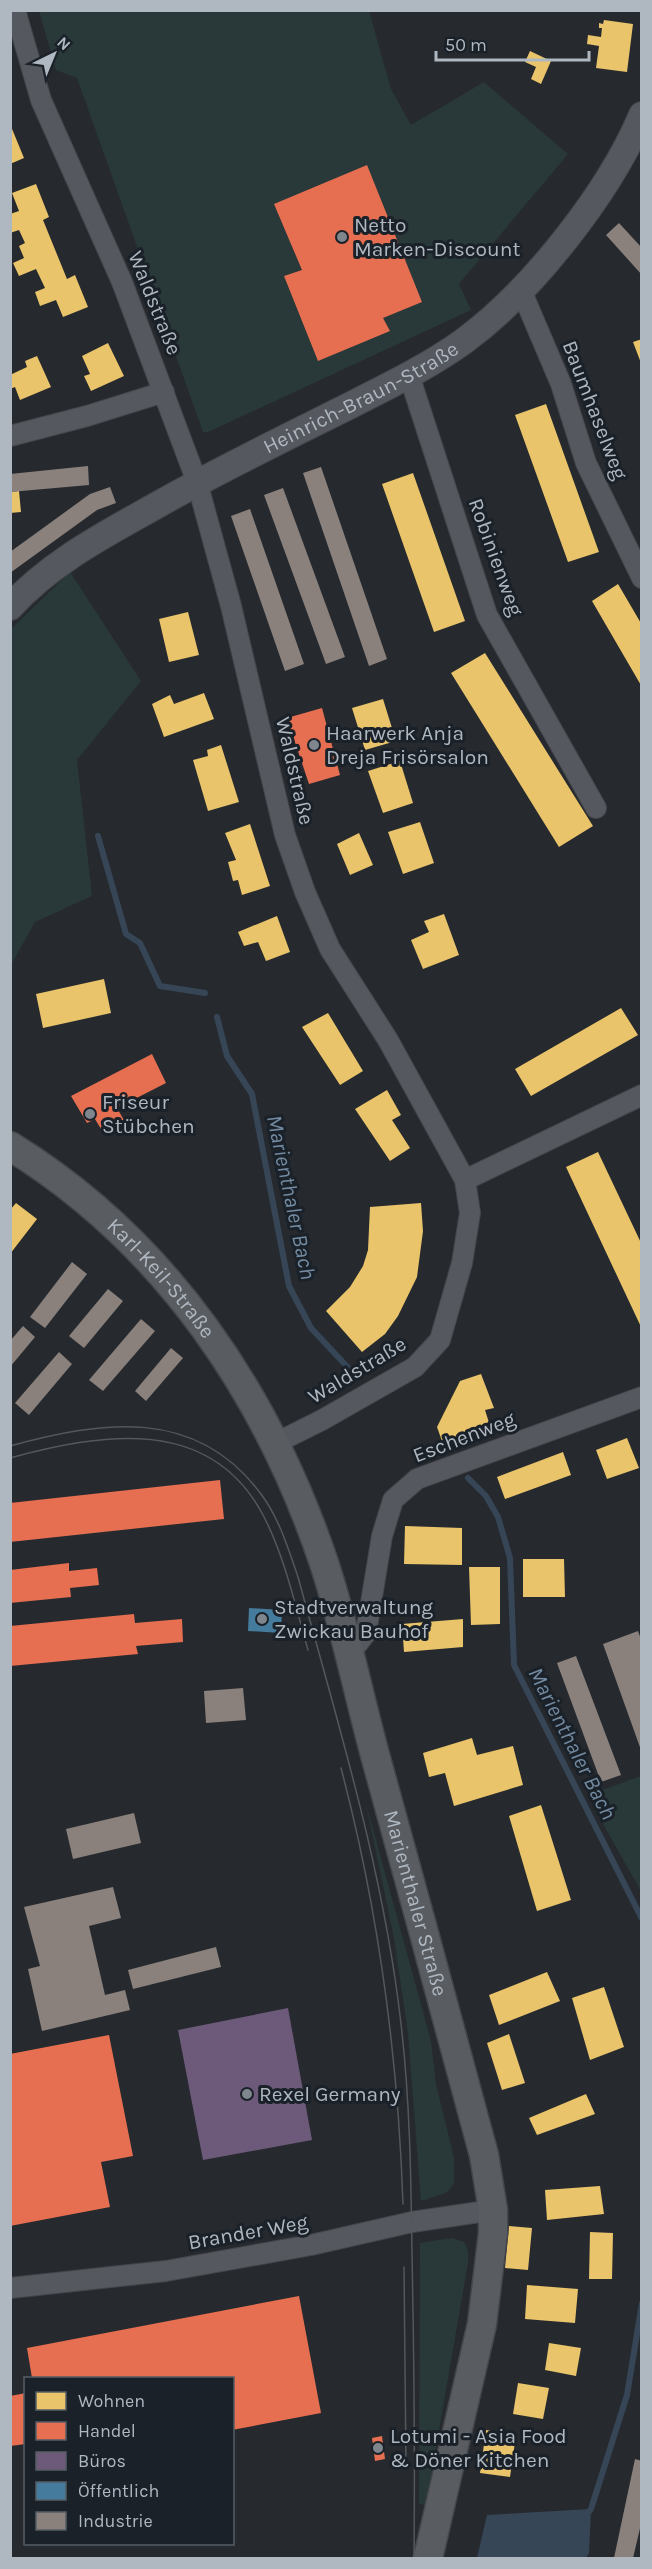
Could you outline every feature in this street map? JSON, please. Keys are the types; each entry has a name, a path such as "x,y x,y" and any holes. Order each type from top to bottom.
{"main road":[{"name":"Karl-Keil-Straße","path":"10,1146 72,1188 150,1260 212,1335 276,1443"},
{"name":"Marienthaler Straße","path":"276,1443 300,1497 325,1567 351,1652 374,1748 484,2155 493,2210 493,2233 482,2324 428,2559"},
{"name":"Marienthaler Straße","path":"443,2559 462,2480 472,2374"}],"street":[{"name":"Waldstraße","path":"15,10 41,100 122,282 197,482 231,606 285,835 305,892 330,949 388,1040 465,1180 470,1213 462,1263 440,1340 415,1367 322,1420 276,1443"},
{"name":"Heinrich-Braun-Straße","path":"10,607 63,559 197,482 409,375 464,341 521,290 580,220 628,148 642,115"},
{"name":"Baumhaselweg","path":"521,290 561,384 586,463 642,578"},
{"name":"Robinienweg","path":"409,375 487,615 596,808"},
{"path":"10,436 87,416 164,392"},
{"path":"465,1180 642,1095"},
{"name":"Eschenweg","path":"351,1652 366,1633 382,1536 393,1500 417,1479 642,1397"},
{"name":"Brander Weg","path":"10,2288 166,2271 311,2245 412,2222 493,2210"}],"shaded area":[{"path":"39,11 369,11 391,89 411,125 484,82 568,154 459,284 471,310 208,432 203,432 77,78 56,70"},
{"path":"70,572 141,681 77,760 92,896 35,922 11,965 11,629"},
{"path":"642,1776 641,1891 595,1810 602,1790"},
{"path":"366,1804 431,2041 436,2084 454,2158 454,2184 446,2193 421,2201 408,2033 394,1938"},
{"path":"452,2238 464,2242 468,2251 468,2263 426,2505 419,2504 420,2243"}],"water":[{"path":"591,2509 589,2553 586,2558 477,2558 487,2515"}],"building: Wohnen":[{"path":"604,20 633,24 627,72 596,68 599,46 587,44 588,35 601,37 602,28 599,28 599,23 603,24"},
{"path":"530,51 551,61 541,84 531,79 536,67 525,62"},
{"path":"10,124 24,158 10,164"},
{"path":"36,184 49,217 43,220 67,279 75,275 88,307 63,317 56,300 40,306 35,292 45,288 36,269 19,276 13,263 24,258 19,246 25,243 19,230 10,233 10,214 19,211 12,193"},
{"path":"642,339 642,363 641,363 633,342"},
{"path":"108,343 124,376 91,391 84,376 90,374 82,356"},
{"path":"37,356 51,387 20,400 15,387 10,389 10,375 27,367 25,361"},
{"path":"546,404 599,552 568,562 515,415"},
{"path":"413,473 465,621 434,632 382,484"},
{"path":"19,491 21,512 10,513 10,492"},
{"path":"618,584 642,625 642,687 592,601"},
{"path":"188,612 199,655 169,662 159,619"},
{"path":"485,653 593,826 559,847 451,673"},
{"path":"204,693 214,719 164,737 152,704 170,695 174,704"},
{"path":"383,699 396,741 365,750 352,708"},
{"path":"221,745 239,802 208,811 193,760 208,756 207,750"},
{"path":"400,761 413,803 383,813 368,771"},
{"path":"420,822 434,863 403,874 388,832"},
{"path":"250,824 270,886 242,895 238,880 233,881 228,862 236,860 225,833"},
{"path":"359,833 373,865 350,875 337,844"},
{"path":"444,914 459,955 423,969 411,940 429,932 424,921"},
{"path":"277,916 290,952 266,961 258,942 244,946 238,932"},
{"path":"104,979 111,1013 43,1028 36,994"},
{"path":"621,1008 638,1035 531,1096 515,1069"},
{"path":"328,1013 363,1071 340,1085 302,1027"},
{"path":"387,1090 401,1115 392,1120 410,1148 390,1161 355,1109"},
{"path":"598,1152 642,1245 642,1329 566,1167"},
{"path":"16,1203 37,1219 10,1254 10,1210"},
{"path":"421,1203 423,1231 417,1277 398,1316 385,1334 362,1352 326,1311 350,1287 363,1266 368,1250 370,1207"},
{"path":"481,1374 494,1408 485,1410 491,1429 443,1444 437,1427 460,1381"},
{"path":"627,1438 639,1468 607,1479 596,1450"},
{"path":"563,1452 571,1475 505,1499 497,1477"},
{"path":"405,1526 462,1528 462,1565 404,1564"},
{"path":"523,1559 564,1559 565,1597 523,1597"},
{"path":"469,1567 500,1567 500,1624 471,1625"},
{"path":"463,1619 463,1647 404,1652 402,1624"},
{"path":"472,1738 477,1755 513,1746 523,1785 454,1806 445,1773 429,1777 423,1753"},
{"path":"541,1805 571,1900 537,1911 509,1816"},
{"path":"547,1972 560,2001 499,2025 489,1995"},
{"path":"604,1987 624,2047 590,2060 572,1998"},
{"path":"509,2034 525,2083 502,2090 487,2043"},
{"path":"586,2094 595,2114 537,2135 529,2118"},
{"path":"600,2186 604,2214 547,2220 545,2190"},
{"path":"509,2226 532,2228 528,2270 505,2268"},
{"path":"590,2232 613,2233 612,2279 589,2279"},
{"path":"527,2285 578,2289 575,2323 525,2319"},
{"path":"549,2343 581,2348 576,2376 545,2370"},
{"path":"518,2383 549,2388 543,2419 513,2414"},
{"path":"486,2430 516,2435 510,2477 480,2473"}],"building: Handel":[{"name":"Netto Marken-Discount","path":"367,165 422,302 383,318 390,331 318,361 284,276 302,270 274,204"},
{"path":"322,708 340,775 309,784 287,718"},
{"path":"152,1054 166,1083 117,1108 125,1122 104,1134 95,1119 87,1123 71,1096"},
{"path":"220,1480 224,1519 10,1542 10,1503"},
{"path":"69,1563 69,1571 97,1568 99,1585 70,1588 71,1597 10,1603 10,1570"},
{"path":"134,1614 135,1623 182,1619 183,1642 136,1646 138,1654 10,1666 10,1626"},
{"path":"109,2035 133,2156 101,2162 110,2207 10,2226 10,2054"},
{"path":"299,2296 321,2413 234,2430 234,2377 32,2377 27,2348"},
{"path":"24,2393 24,2444 10,2446 10,2396"},
{"name":"Lotumi - Asia Food & Döner Kitchen","path":"382,2436 385,2459 375,2461 372,2438"}],"building: Büros":[{"name":"Rexel Germany","path":"288,2008 312,2140 203,2160 178,2030"}],"building: Öffentlich":[{"path":"249,1608 282,1610 281,1633 248,1631"}],"building: Industrie":[{"path":"619,223 642,248 642,275 606,235"},
{"path":"88,466 89,485 10,492 10,474"},
{"path":"321,467 387,659 369,666 303,473"},
{"path":"110,487 116,503 97,510 10,573 10,552 90,494"},
{"path":"283,488 345,657 326,664 264,495"},
{"path":"250,509 304,664 285,671 231,516"},
{"path":"72,1262 87,1274 45,1328 30,1317"},
{"path":"108,1289 123,1301 84,1348 69,1336"},
{"path":"141,1319 155,1331 103,1391 89,1380"},
{"path":"23,1326 35,1337 10,1367 10,1341"},
{"path":"171,1348 183,1358 146,1401 135,1391"},
{"path":"59,1352 72,1364 29,1415 15,1403"},
{"path":"638,1631 642,1642 641,1750 603,1644"},
{"path":"576,1656 621,1775 601,1782 557,1663"},
{"path":"243,1688 246,1720 206,1723 204,1691"},
{"path":"134,1813 141,1843 73,1859 66,1829"},
{"path":"113,1887 121,1918 89,1926 105,1995 125,1990 130,2010 42,2031 28,1969 40,1966 24,1907"},
{"path":"216,1947 221,1967 133,1989 128,1970"},
{"path":"635,2459 642,2461 642,2520 633,2558 614,2558"}],"waterway":[{"name":"Marienthaler Bach","path":"98,836 126,934 140,943 160,986 205,993"},
{"name":"Marienthaler Bach","path":"217,1017 227,1056 252,1094 289,1286 311,1328 354,1374"},
{"name":"Marienthaler Bach","path":"468,1478 486,1496 498,1517 510,1558 514,1665 642,1919"},
{"name":"Marienthaler Bach","path":"586,2515 591,2509 627,2395 642,2303"}],"tram line":[{"path":"10,1446 45,1437 113,1427 146,1428 177,1434 207,1446 235,1466 261,1494 287,1544 329,1687 358,1799 383,1911 401,2024 410,2168 414,2558"},
{"path":"10,1458 81,1442 117,1439 151,1440 184,1446 214,1460 241,1483 271,1531 308,1650"},
{"path":"341,1768 366,1876 384,1985 397,2094 403,2204"},
{"path":"404,2267 406,2465"}],"place":[{"name":"Netto Marken-Discount","path":"342,237"},
{"name":"Haarwerk Anja Dreja Frisörsalon","path":"314,745"},
{"name":"Friseur Stübchen","path":"90,1114"},
{"name":"Stadtverwaltung Zwickau Bauhof","path":"262,1619"},
{"name":"Rexel Germany","path":"247,2094"},
{"name":"Lotumi - Asia Food & Döner Kitchen","path":"378,2448"}]}
